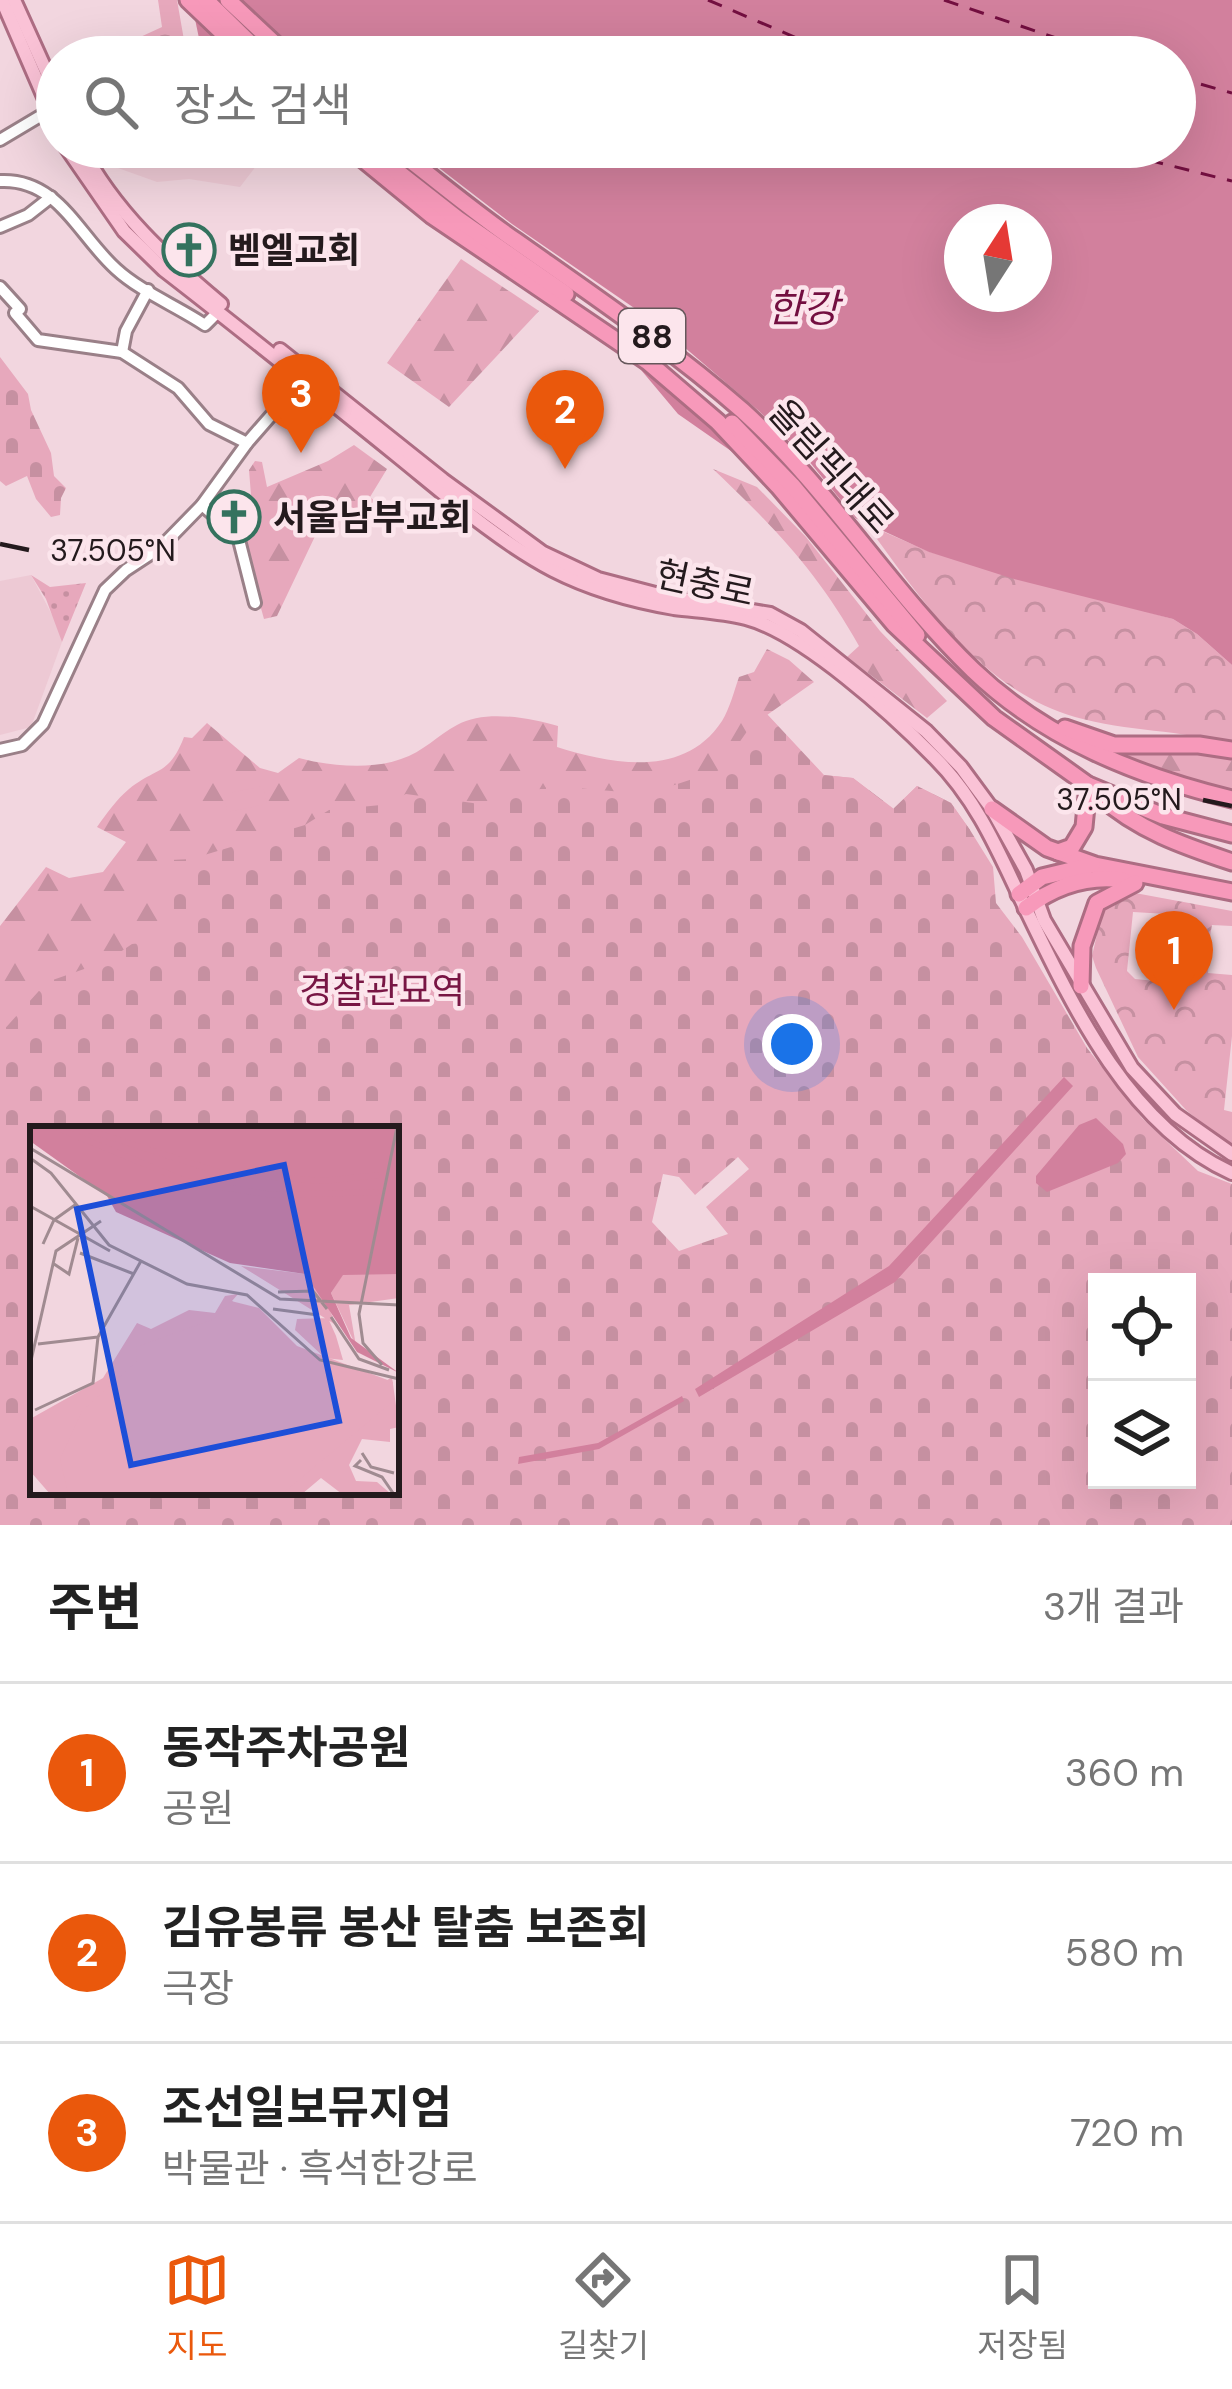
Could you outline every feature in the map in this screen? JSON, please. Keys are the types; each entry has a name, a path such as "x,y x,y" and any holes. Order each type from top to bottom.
{"highway":[{"path":"188,0 226,36"},
{"path":"206,0 243,36"},
{"path":"228,0 267,36"},
{"name":"올림픽대로","path":"374,168 431,215 648,362 718,422 865,570 1015,704 1095,754 1180,786 1232,799"},
{"name":"올림픽대로","path":"393,168 697,391 794,486 957,685 1046,758 1088,785 1232,844"},
{"name":"올림픽대로","path":"420,168 635,323 731,401 806,475 865,570"},
{"path":"1015,704 1073,732 1114,745 1232,750"},
{"path":"1058,852 1072,847 1084,826 1088,785"},
{"path":"1088,785 1123,818 1232,862"},
{"path":"992,809 1058,852 1095,865 1231,894"},
{"name":"올림픽대로","path":"1163,817 1232,835"},
{"path":"1028,896 1062,869 1095,865"},
{"path":"1028,896 1076,881 1115,879 1231,894"},
{"path":"1082,986 1082,946 1097,903 1137,883"}],"main road":[{"path":"2,0 36,73"},
{"path":"14,0 36,49"},
{"name":"현충로","path":"81,168 138,248 437,488 553,570 596,589 658,605 747,619 796,641 899,725 957,782 1113,1040 1154,1094 1232,1154"},
{"name":"현충로","path":"94,168 169,261 442,480 543,553 579,571 663,596 770,614 801,631 926,731 992,809 1089,1026 1144,1106 1203,1157 1232,1173"}],"street":[{"path":"0,140 36,120"},
{"path":"0,182 24,180 51,197 118,271 205,325 218,312"},
{"path":"0,227 28,215 51,197"},
{"path":"0,287 20,309 15,313 26,331 38,340 122,352 178,388 209,424 247,443"},
{"path":"122,352 126,331 148,290"},
{"path":"0,750 22,745 43,724 105,590 161,548 202,506 247,443 303,379"},
{"path":"202,506 238,536 255,603"}],"shaded area":[{"path":"118,168 255,168 240,187 189,179 157,182"},
{"path":"31,575 62,642 31,727 0,735 0,581"}],"green space":[{"path":"158,0 177,0 183,36 142,36 162,27"},
{"path":"461,259 539,311 449,407 387,363"},
{"path":"0,357 28,394 51,453 54,476 66,488 60,515 51,517 36,499 27,476 6,486 0,481"},
{"path":"354,445 387,469 370,497 385,510 378,517 348,506 328,509 277,616 264,619 241,536 253,520 249,470 255,461 262,462 267,487"},
{"path":"713,469 757,487 806,537 880,631 947,701 927,718 847,657 859,646 827,595 775,531"},
{"path":"866,524 930,552 1173,619 1232,665 1232,745 1075,717 1010,686 932,611"},
{"path":"31,575 50,587 86,583 62,642 46,599"},
{"name":"경찰관묘역","path":"767,649 789,660 814,682 767,715 823,775 853,778 894,809 917,786 951,803 970,830 42,1126 30,1126 0,1326 0,926 46,867 69,878 103,872 126,842 97,827 129,789 167,765 184,737 192,738 207,723 260,768 278,773 299,758 377,765 416,752 468,720 508,716 558,726 557,747 623,762 646,762 688,752 706,739 725,716 739,677 754,672"},
{"name":"경찰관묘역","path":"767,714 824,775 853,778 893,809 917,786 951,803 993,867 996,903 1022,937 1087,1048 1142,1118 1198,1171 1232,1184 1232,1525 0,1525 0,1034 47,982 107,961 132,944 162,941 170,860 191,859 305,825 329,810 381,805 406,794 480,804 552,786 647,794 720,770 748,730","holes":["738,1157 749,1169 706,1207 728,1234 679,1251 652,1222 663,1174 679,1177 695,1195"]},
{"path":"1092,744 1219,752 1232,758 1232,790 1172,775"},
{"path":"263,786 267,804 227,812 224,794"},
{"path":"1121,894 1232,911 1232,926 1212,925 1209,942 1185,940 1191,928 1184,915 1133,912 1127,971 1135,979 1186,984 1190,950 1185,946 1210,948 1208,973 1232,975 1232,1036 1224,1110 1232,1112 1232,1149 1186,1110 1138,1057 1096,968 1092,956 1103,908"}],"water":[{"name":"한강","path":"191,0 1232,0 1232,665 1173,619 929,552 803,494 678,414 631,358 370,168 1196,168 1196,36 199,36"},
{"path":"1064,1077 1073,1086 895,1282 699,1397 695,1389 889,1266"},
{"path":"1096,1118 1123,1144 1126,1154 1118,1163 1047,1192 1036,1183 1036,1176 1079,1125"},
{"path":"682,1396 684,1401 599,1449 518,1464 519,1457 598,1443"}],"pier":[{"path":"366,168 439,168 656,323 759,411 808,460 866,531 761,477 694,412 611,343"}],"ferry route":[{"path":"708,0 792,36"},
{"path":"944,0 1050,36"},
{"path":"1196,83 1232,93"},
{"path":"1180,168 1232,181"}],"place":[{"name":"벧엘교회","path":"189,250"},
{"name":"조선일보뮤지엄","path":"301,453"},
{"name":"김유봉류 봉산 탈춤 보존회","path":"565,469"},
{"name":"서울남부교회","path":"234,517"},
{"name":"동작주차공원","path":"1174,1010"}]}
